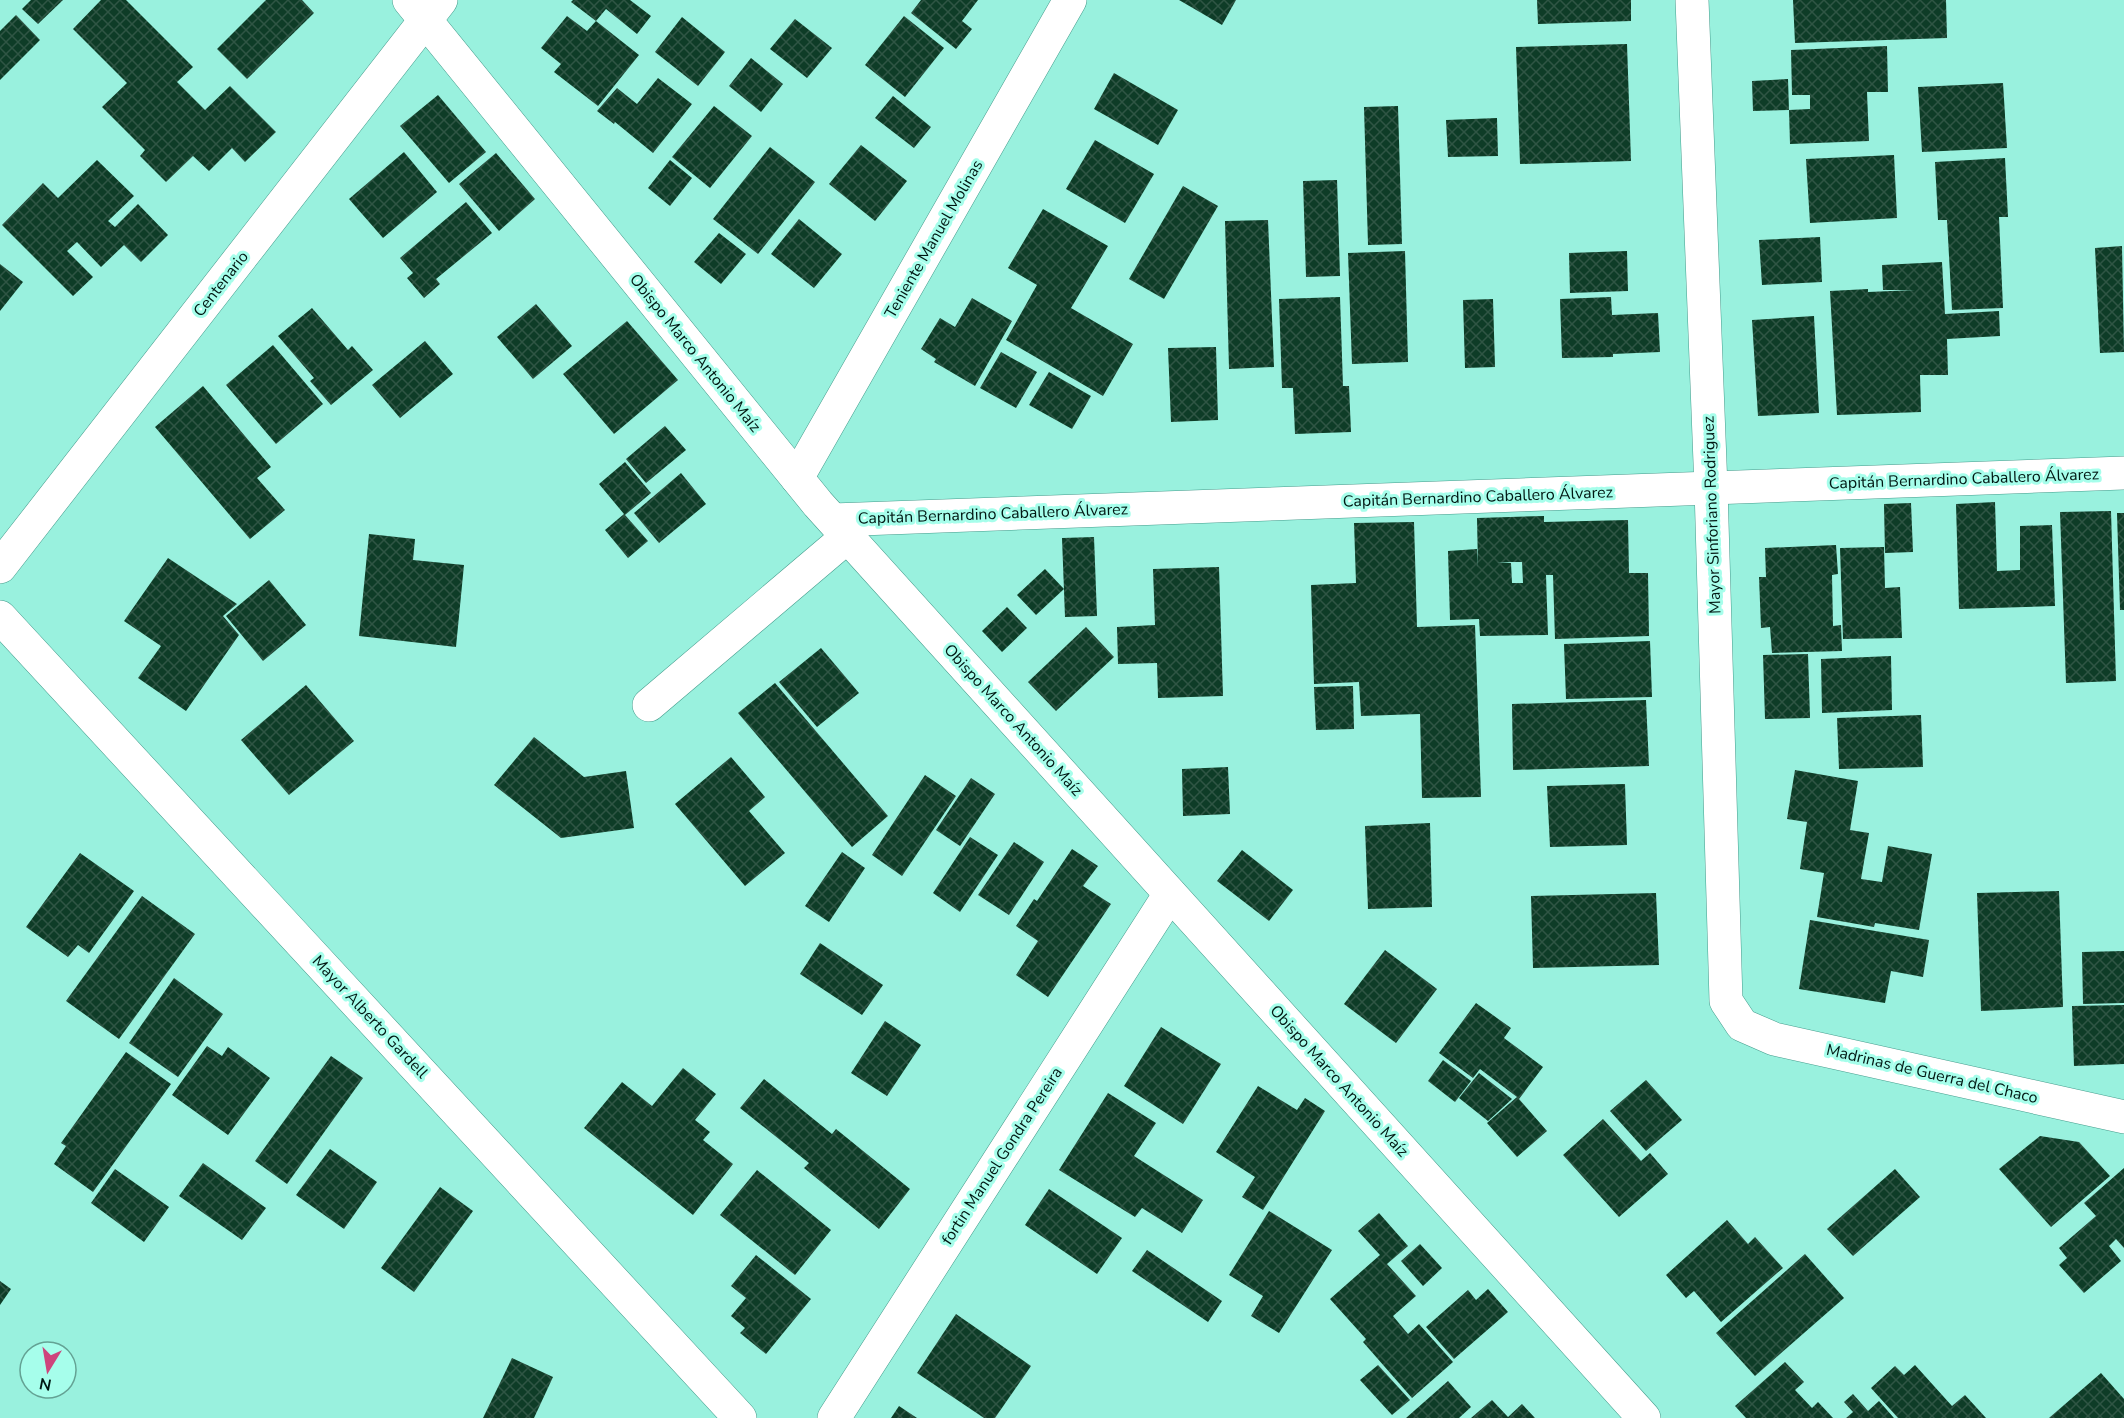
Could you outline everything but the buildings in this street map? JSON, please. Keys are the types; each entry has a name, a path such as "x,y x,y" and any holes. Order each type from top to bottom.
{"street":[{"name":"Teniente Manuel Molinas","path":"797,478 1070,0"},
{"name":"Mayor Sinforiano Rodriguez","path":"1692,0 1711,488 1726,1001 1742,1025"},
{"name":"Obispo Marco Antonio Maíz","path":"425,7 797,478 840,528 1644,1418"},
{"name":"Centenario","path":"0,567 425,7"},
{"name":"Capitán Bernardino Caballero Álvarez","path":"840,528 1711,488 2124,473"},
{"path":"649,705 840,528"},
{"name":"Mayor Alberto Gardell","path":"0,617 740,1418"},
{"name":"fortin Manuel Gondra Pereira","path":"834,1418 1170,894"},
{"name":"Madrinas de Guerra del Chaco","path":"1742,1025 1774,1039 2124,1117"}]}
